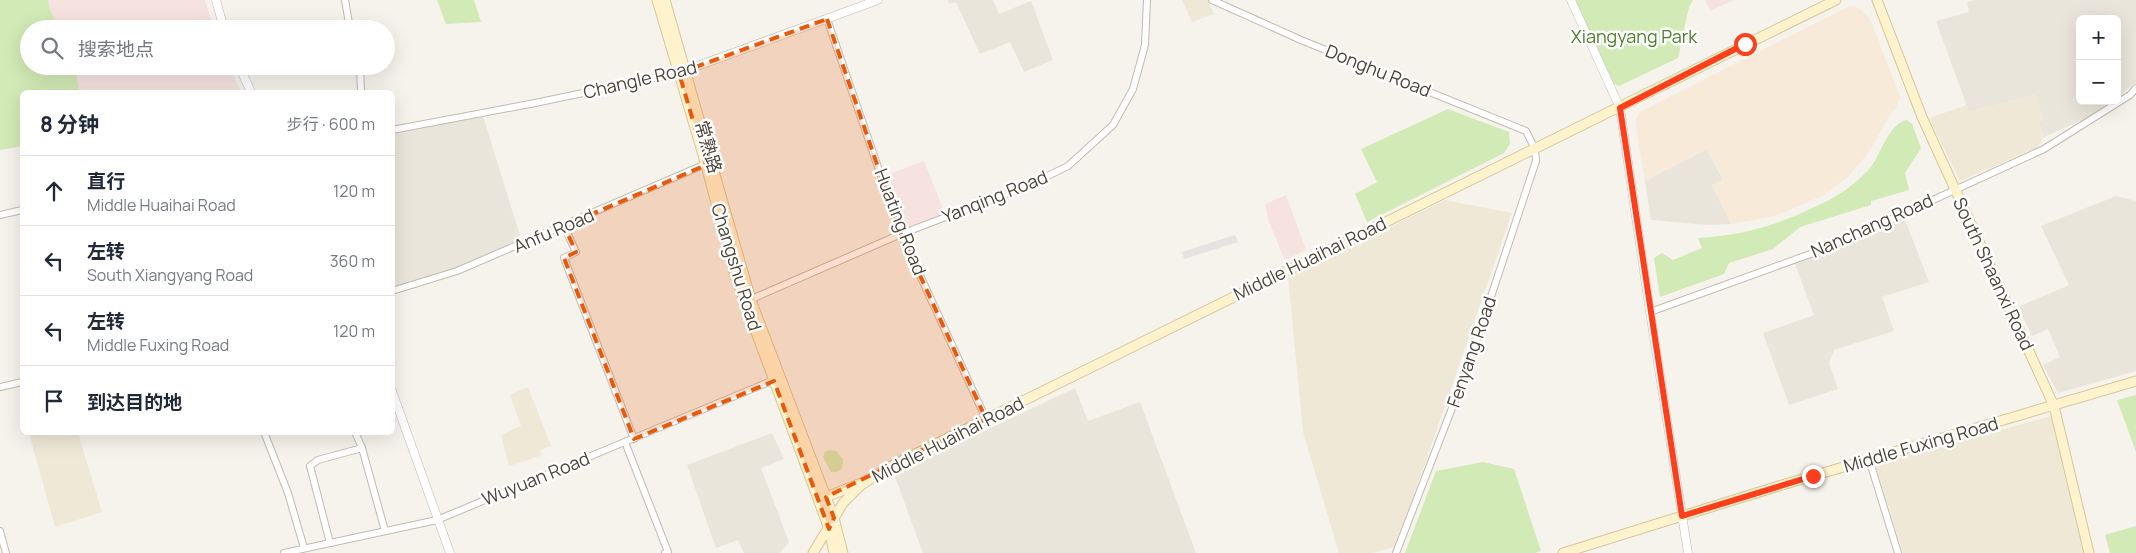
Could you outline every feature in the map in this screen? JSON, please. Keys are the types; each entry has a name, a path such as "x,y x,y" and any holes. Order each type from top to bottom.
{"main road":[{"name":"Changshu Road","path":"657,0 683,72 747,301 777,379 828,529 834,553"},
{"path":"665,0 683,72"},
{"name":"Middle Huaihai Road","path":"812,553 843,503 860,486 887,468 1836,0"},
{"name":"South Shaanxi Road","path":"1877,0 1922,117 2054,406 2090,553"},
{"path":"777,379 834,518 843,553"},
{"name":"Middle Fuxing Road","path":"1563,553 1869,459 2136,381"},
{"path":"826,497 873,478"}],"street":[{"path":"216,0 222,20"},
{"path":"345,0 348,20"},
{"name":"Changle Road","path":"395,129 683,72 878,0"},
{"name":"Yanqing Road","path":"747,301 901,234 1025,187 1068,166 1113,125 1122,110 1139,70 1145,45 1147,0"},
{"name":"Donghu Road","path":"1212,0 1301,40 1526,131 1535,148"},
{"path":"1571,0 1620,108 1688,553"},
{"name":"Huating Road","path":"827,19 901,234 986,419"},
{"path":"243,75 250,90"},
{"path":"361,75 362,90"},
{"name":"Nanchang Road","path":"1650,312 1812,253 1885,222 2044,149 2130,95 2136,88"},
{"name":"Fenyang Road","path":"1396,553 1466,372 1536,161 1535,148"},
{"name":"Anfu Road","path":"395,290 457,271 709,163"},
{"path":"0,215 20,210"},
{"path":"564,226 576,252 564,258 634,439"},
{"name":"Wuyuan Road","path":"284,553 437,520 777,379"},
{"path":"0,387 20,382"},
{"path":"395,400 450,553"},
{"path":"265,435 288,493 304,548"},
{"path":"356,435 362,448 385,531"},
{"path":"625,442 668,552 665,553"},
{"path":"330,543 310,466 318,460 362,448"},
{"path":"1869,459 1898,553"},
{"path":"0,531 6,553"}],"highlighted area":[{"path":"827,19 901,234 986,419 826,497 834,518 829,529 774,381 634,439 564,258 576,252 564,226 706,165 679,73"}],"shaded area":[{"path":"0,0 205,0 211,20 20,20 20,75 233,75 240,90 20,90 20,146 0,150"},
{"path":"948,0 993,0 999,14 1031,1 1053,60 1024,72 1010,42 980,54 956,2 949,4"},
{"path":"1182,0 1207,0 1214,14 1192,22"},
{"path":"1705,0 1734,0 1710,11"},
{"path":"1975,0 2136,0 2136,82 2121,95 2121,15 2076,15 2076,105 2107,105 2087,118 2044,137 2038,122 2043,120 2035,95 1969,112 1936,21 1969,12 1967,2"},
{"path":"1850,6 1859,8 1870,19 1900,96 1897,107 1889,116 1869,152 1849,176 1824,195 1775,216 1731,224 1712,185 1723,179 1707,149 1645,181 1636,126 1636,119 1640,112"},
{"path":"2035,95 2044,120 2038,122 2044,137 2037,148 1960,181 1929,118 1967,105 1969,112"},
{"path":"483,116 522,242 455,268 395,287 395,133"},
{"path":"1707,149 1723,180 1712,185 1731,224 1708,225 1651,220 1645,181"},
{"path":"924,161 945,214 902,231 884,176"},
{"path":"1286,195 1306,250 1285,260 1268,220 1265,204"},
{"path":"2116,196 2136,201 2136,371 2058,393 2043,365 2060,357 2048,329 2032,336 2018,307 2069,285 2041,226"},
{"path":"1445,200 1512,213 1394,547 1373,553 1339,553 1303,432 1288,277"},
{"path":"1904,217 1929,282 1882,297 1894,331 1834,350 1829,363 1838,389 1789,405 1763,333 1814,315 1795,264"},
{"path":"1235,235 1238,242 1184,259 1182,252"},
{"path":"528,387 551,446 540,450 542,455 509,466 501,435 521,426 510,395"},
{"path":"1075,388 1088,421 1140,402 1196,553 923,553 894,474"},
{"path":"2051,416 2085,553 1903,553 1875,464"},
{"path":"772,433 784,459 761,468 789,542 780,553 744,553 738,540 716,548 687,465"},
{"path":"30,435 79,435 102,512 55,527"}],"green space":[{"path":"0,0 48,0 49,8 55,20 20,20 20,75 76,75 79,90 20,90 20,146 0,150"},
{"path":"437,0 474,0 481,22 446,24"},
{"name":"Xiangyang Park","path":"1572,0 1693,0 1689,7 1678,58 1619,86 1612,82"},
{"path":"1448,109 1509,132 1510,144 1504,153 1367,222 1355,194 1377,182 1361,149"},
{"path":"1907,120 1912,124 1921,148 1905,173 1909,190 1871,201 1871,205 1800,227 1773,249 1729,263 1724,274 1660,297 1654,258 1662,253 1673,260 1702,248 1698,238 1728,235 1770,225 1798,215 1833,198 1867,172 1890,133 1900,123"},
{"path":"2136,395 2136,452 2117,400"},
{"path":"830,450 836,451 843,459 842,469 836,472 831,472 823,457 825,452"},
{"path":"1483,462 1514,469 1541,551 1535,553 1405,553 1436,471"},
{"path":"2136,526 2136,553 2110,553 2105,535"}],"route":[{"path":"1745,44 1620,108 1682,516 1813,476"}]}
